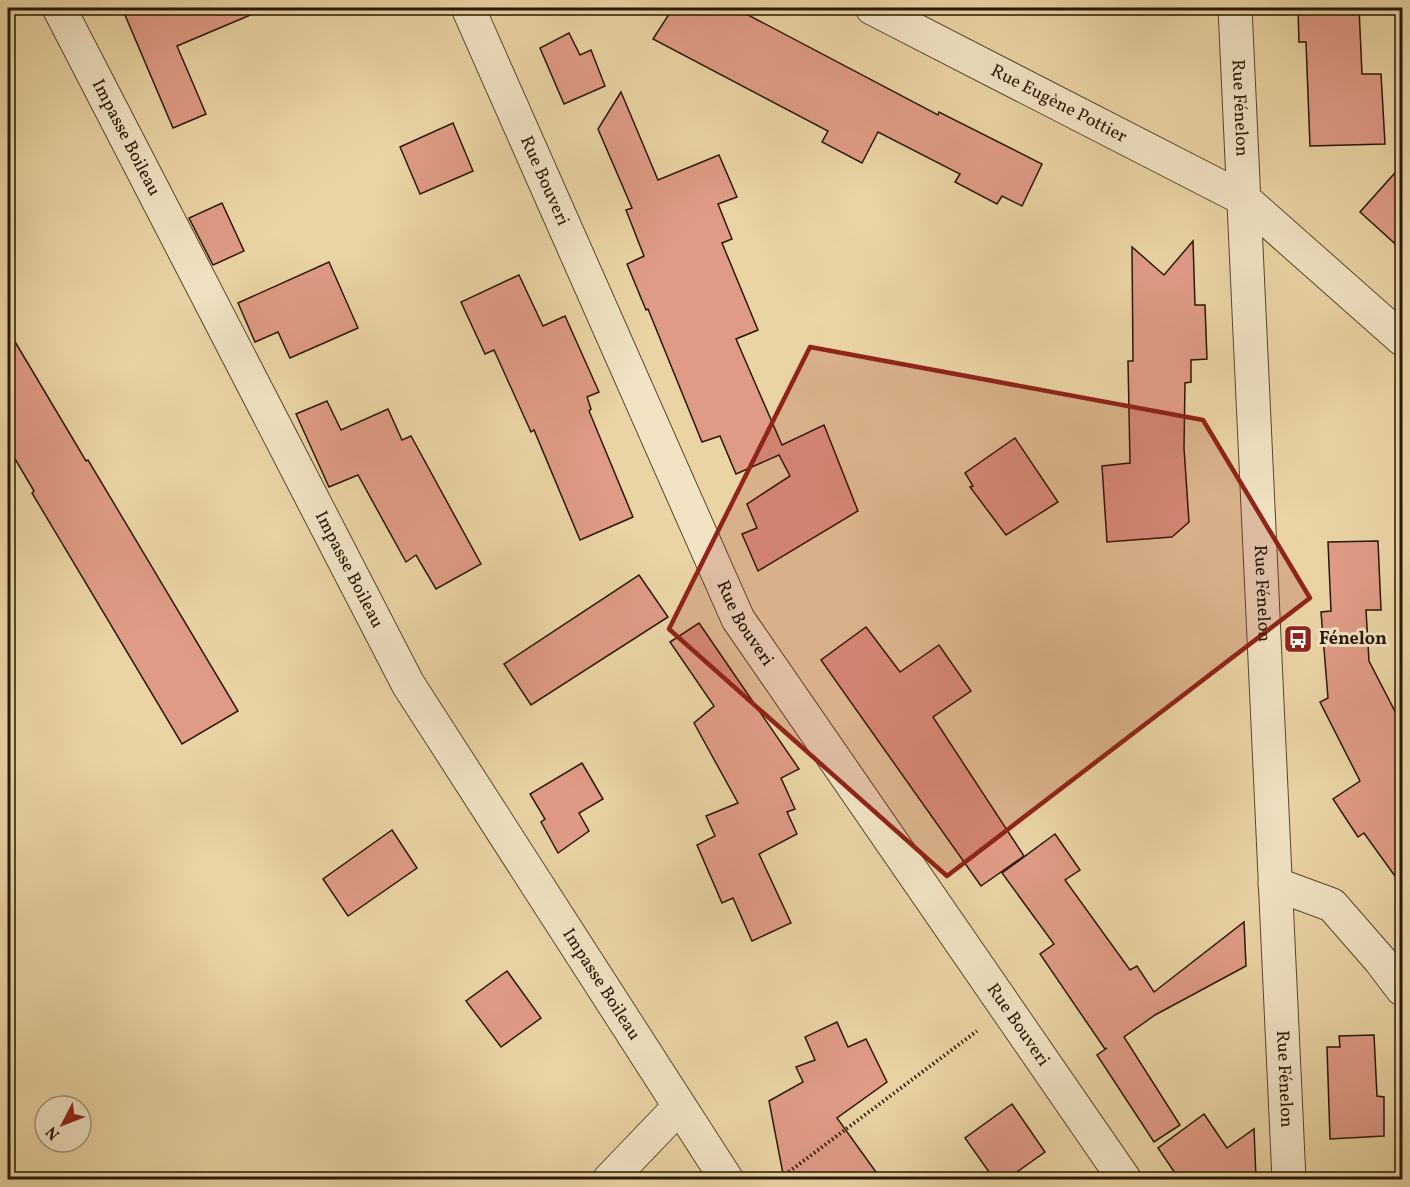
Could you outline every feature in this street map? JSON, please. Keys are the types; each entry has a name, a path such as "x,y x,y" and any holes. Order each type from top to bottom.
{"street":[{"name":"Impasse Boileau","path":"59,8 408,684 727,1179"},
{"name":"Rue Bouveri","path":"468,8 738,619 1125,1179"},
{"name":"Rue Eugène Pottier","path":"872,8 1244,200 1402,339"},
{"name":"Rue Fénelon","path":"1235,8 1288,1179"},
{"path":"1275,884 1332,905 1402,989"},
{"path":"609,1179 679,1107"}],"path":[{"path":"778,1179 1008,1008"}],"highlighted area":[{"path":"810,347 1203,420 1310,598 947,876 669,629"}],"building":[{"path":"122,8 267,8 177,46 206,114 173,128"},
{"path":"673,8 735,8 938,115 939,112 1042,164 1022,206 1002,196 997,204 955,182 960,174 878,132 862,163 822,142 828,131 653,39"},
{"path":"1298,8 1359,8 1362,74 1381,74 1385,144 1310,146 1306,42 1299,42"},
{"path":"569,33 580,55 591,50 605,86 564,104 540,48"},
{"path":"621,92 658,180 719,155 737,197 718,204 732,239 722,243 758,330 736,339 782,445 824,425 858,511 758,571 742,534 757,528 747,504 790,476 779,455 736,474 720,436 702,442 648,309 646,310 627,264 644,256 626,210 632,208 598,129"},
{"path":"453,123 473,171 420,194 400,147"},
{"path":"1402,165 1402,250 1360,212"},
{"path":"222,203 244,251 213,265 189,218"},
{"path":"1193,241 1195,305 1205,305 1207,359 1191,360 1191,382 1185,383 1184,448 1189,522 1172,537 1107,542 1102,466 1130,463 1128,361 1133,361 1132,247 1164,275"},
{"path":"329,262 358,328 290,358 278,332 255,342 238,303"},
{"path":"519,275 543,326 565,316 599,392 587,397 591,409 589,411 633,517 580,540 534,430 531,432 494,350 485,354 461,302"},
{"path":"8,330 238,711 182,744 32,493 34,491 8,447"},
{"path":"327,401 341,430 388,409 402,440 411,436 481,564 436,589 416,555 406,562 358,475 329,487 296,414"},
{"path":"1015,438 1058,502 1006,535 970,487 973,486 965,473"},
{"path":"1378,541 1381,610 1366,610 1369,661 1402,725 1402,886 1364,833 1358,837 1333,799 1360,781 1320,702 1328,698 1321,612 1331,611 1328,542"},
{"path":"639,575 668,617 531,705 504,664"},
{"path":"699,623 799,769 781,778 795,809 787,812 797,834 759,854 791,923 752,941 733,898 722,903 697,845 715,836 706,816 738,803 694,723 714,706 670,642"},
{"path":"866,627 900,672 939,645 971,691 933,717 1024,856 981,886 821,660"},
{"path":"582,763 603,799 579,813 589,831 558,853 541,822 545,819 530,794"},
{"path":"392,830 417,868 348,916 323,879"},
{"path":"1055,834 1080,870 1065,880 1130,970 1137,966 1154,992 1244,922 1246,966 1155,1015 1124,1037 1180,1125 1154,1142 1097,1055 1107,1048 1105,1049 1040,954 1054,944 1002,873"},
{"path":"507,971 541,1018 501,1047 466,1001"},
{"path":"837,1022 848,1047 866,1039 887,1082 837,1118 881,1179 784,1179 769,1101 803,1082 796,1067 815,1060 805,1037"},
{"path":"1374,1035 1377,1096 1384,1097 1384,1136 1330,1139 1327,1047 1340,1047 1339,1036"},
{"path":"1012,1104 1045,1152 1007,1179 994,1179 965,1138"},
{"path":"1204,1114 1227,1148 1254,1129 1256,1179 1179,1179 1158,1148"}],"place":[{"name":"Fénelon","path":"1298,639"}]}
